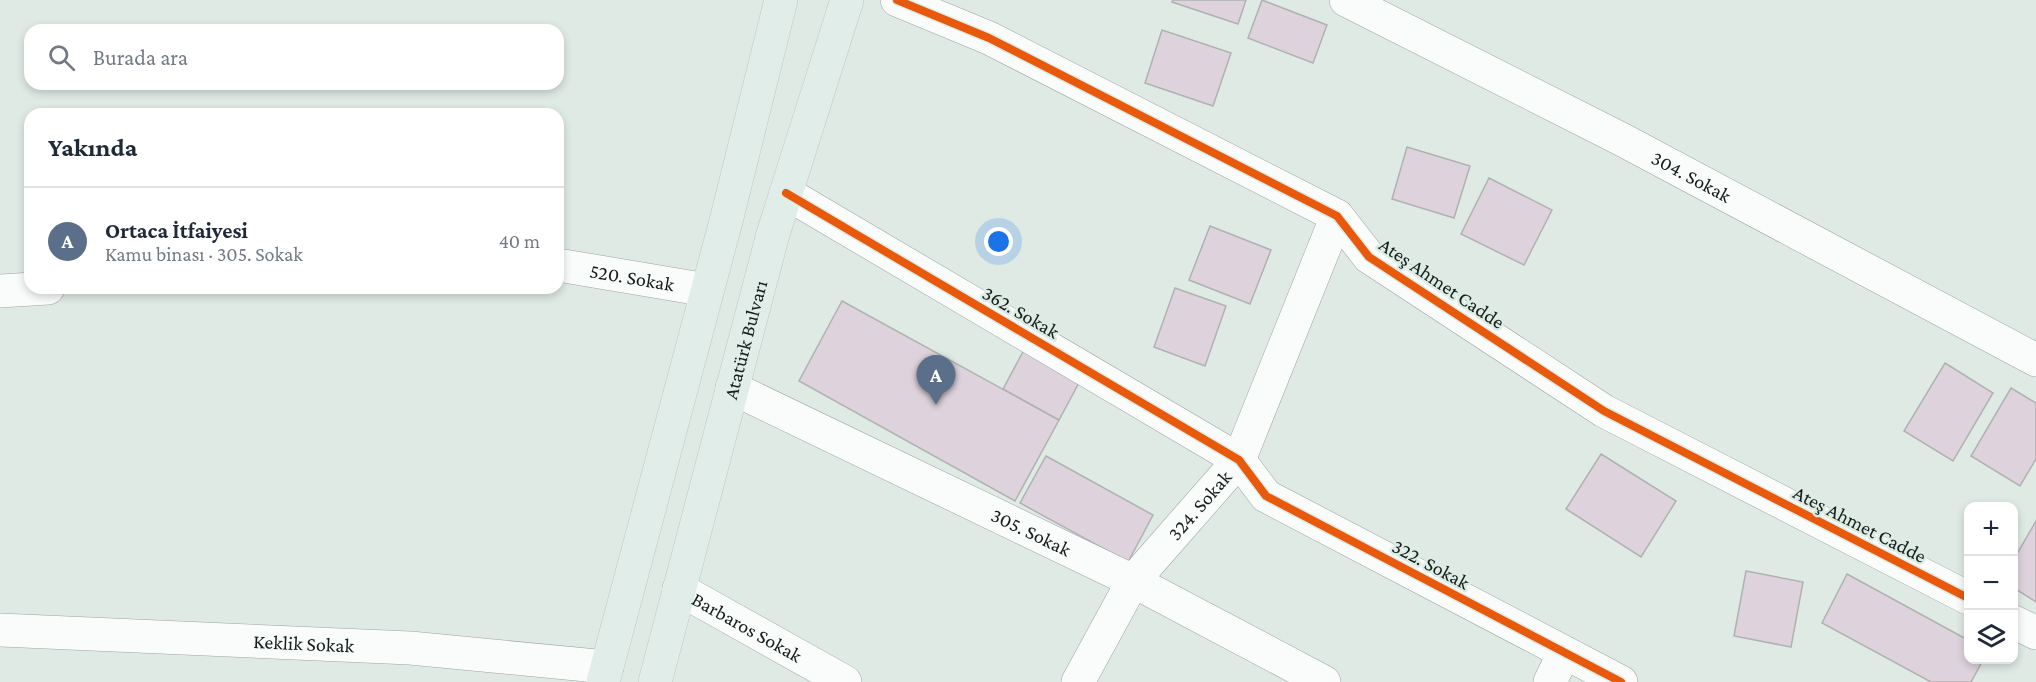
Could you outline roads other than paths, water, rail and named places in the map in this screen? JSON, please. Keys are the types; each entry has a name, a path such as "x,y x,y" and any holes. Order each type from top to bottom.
{"main road":[{"path":"605,675 781,0"},
{"name":"Atatürk Bulvarı","path":"655,682 773,234 848,0"}],"street":[{"name":"Ateş Ahmet Cadde","path":"897,0 989,38 1337,216 1369,257 1604,411 1964,596"},
{"name":"304. Sokak","path":"1346,0 1621,139 2036,360"},
{"name":"362. Sokak","path":"786,193 1239,459"},
{"name":"324. Sokak","path":"1078,682 1133,580 1239,459 1337,216"},
{"name":"520. Sokak","path":"564,266 707,290"},
{"path":"0,291 24,290"},
{"name":"305. Sokak","path":"732,388 1133,580 1324,682"},
{"name":"322. Sokak","path":"1239,459 1266,496 1621,682"},
{"name":"Barbaros Sokak","path":"679,589 845,682"},
{"path":"2018,624 2036,633"},
{"name":"Keklik Sokak","path":"0,630 410,648 605,675"},
{"path":"1550,682 1564,653"}],"place":[{"name":"Ortaca İtfaiyesi","path":"936,405"}]}
